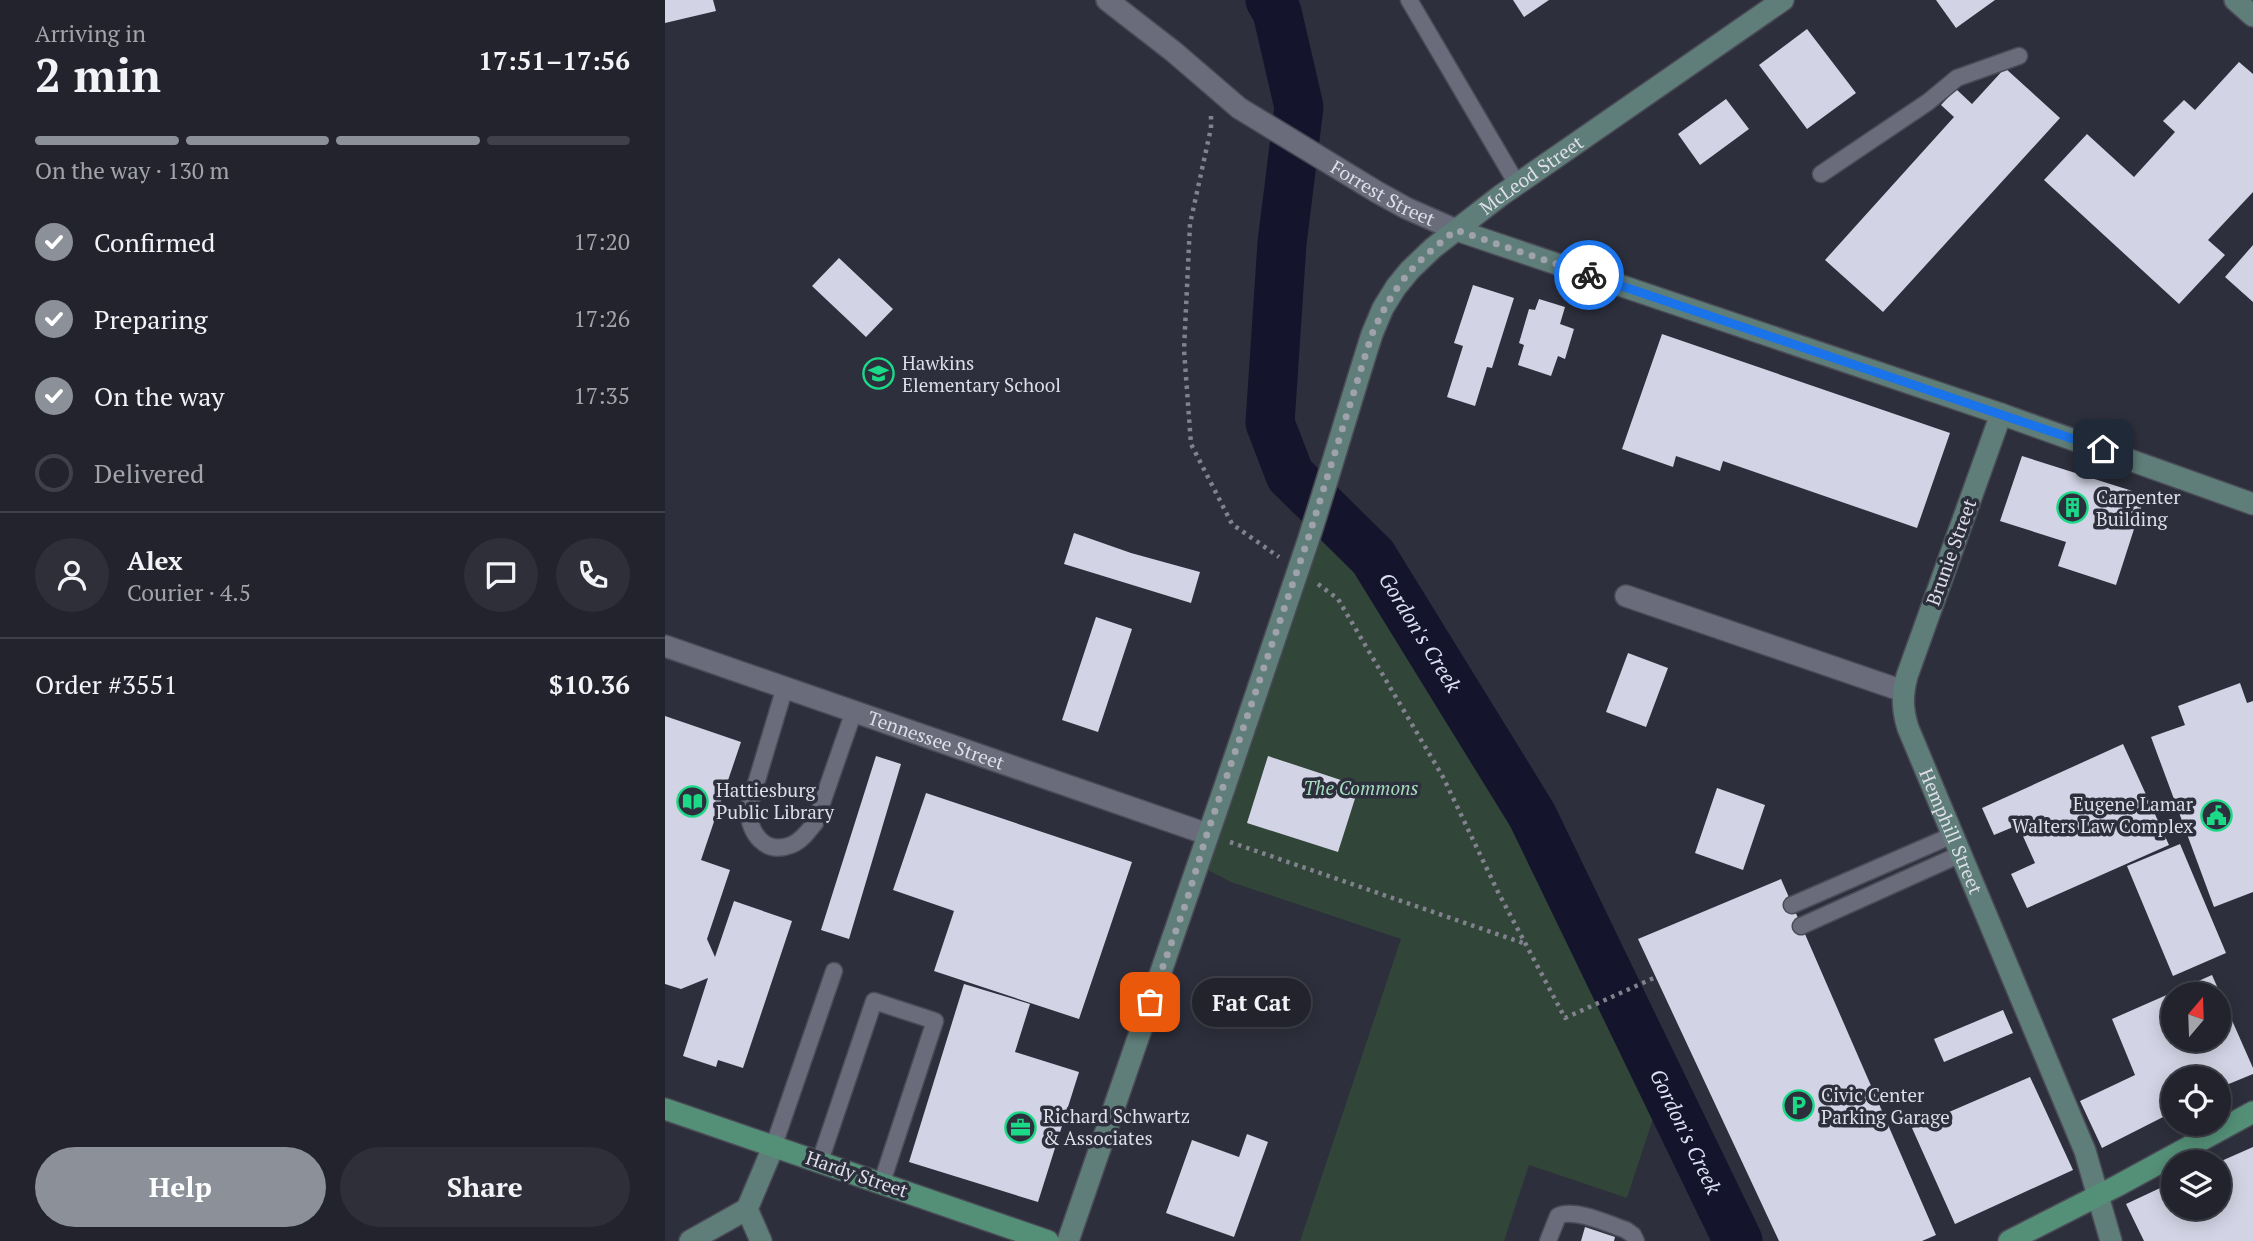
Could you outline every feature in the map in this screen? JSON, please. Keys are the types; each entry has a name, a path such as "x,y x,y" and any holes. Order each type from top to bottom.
{"main road":[{"name":"Hardy Street","path":"665,1109 1048,1241"},
{"path":"2009,1241 2253,1112"}],"street":[{"name":"Forrest Street","path":"1107,0 1174,52 1239,108 1406,208 1456,230 2001,414 2253,504"},
{"name":"McLeod Street","path":"1067,1241 1186,903 1308,539 1372,334 1383,308 1410,270 1456,230 1517,184 1783,0"},
{"path":"2235,0 2253,16"},
{"name":"Brunie Street","path":"1903,691 2001,414"},
{"path":"1626,596 1903,691"},
{"name":"Tennessee Street","path":"665,646 1207,834"},
{"name":"Hemphill Street","path":"1903,691 1902,708 1907,728 2085,1151 2111,1241"},
{"path":"690,1241 747,1209 774,1145"},
{"path":"747,1209 761,1241"}],"lane":[{"path":"1409,0 1517,184"},
{"path":"1821,174 1928,102 1957,78 2019,56"},
{"path":"785,687 748,810 749,825 757,838 771,847 790,846 803,838 815,823 854,712"},
{"path":"1792,905 1957,845"},
{"path":"1801,926 1957,845"},
{"path":"774,1145 834,971"},
{"path":"820,1161 874,1001 935,1021 881,1182"},
{"path":"1548,1241 1558,1216 1566,1213 1626,1230 1636,1241"}],"path":[{"path":"1229,841 1526,944"},
{"path":"1565,1018 1656,977"}],"green space":[{"name":"The Commons","path":"1316,501 1373,557 1532,815 1664,1085 1627,1198 1529,1165 1504,1241 1300,1241 1401,939 1231,882 1198,865"}],"building":[{"path":"665,0 713,0 716,11 665,23"},
{"path":"1513,0 1549,0 1524,17"},
{"path":"1936,0 1995,0 1956,28"},
{"path":"1807,29 1856,93 1807,129 1759,65"},
{"path":"2239,62 2253,74 2253,192 2208,240 2225,255 2179,304 2044,180 2087,134 2134,177 2175,132 2163,121 2184,100 2195,110"},
{"path":"2005,68 2060,118 1883,312 1825,260 1954,117 1941,105 1956,89 1972,104"},
{"path":"1726,99 1749,129 1700,165 1678,134"},
{"path":"2253,245 2253,302 2225,277"},
{"path":"839,258 893,309 866,337 812,286"},
{"path":"1473,285 1514,298 1492,368 1487,367 1475,406 1447,397 1463,346 1454,343"},
{"path":"1539,299 1565,307 1560,324 1574,329 1565,359 1558,356 1551,376 1518,365 1524,345 1519,343 1529,309 1535,310"},
{"path":"1662,334 1950,433 1917,528 1723,461 1720,471 1676,456 1673,467 1622,449"},
{"name":"Carpenter Building","path":"2022,456 2145,495 2116,585 2058,566 2066,542 2000,521"},
{"path":"1074,533 1131,553 1200,572 1191,603 1064,564"},
{"path":"1096,617 1132,629 1098,732 1062,720"},
{"path":"1628,653 1668,668 1646,727 1606,712"},
{"name":"Eugene Lamar Walters Law Complex","path":"2240,683 2247,703 2253,701 2253,892 2214,907 2151,737 2185,725 2178,706"},
{"path":"665,716 741,742 701,860 730,870 707,939 715,957 734,901 792,921 743,1068 718,1060 716,1067 683,1056 708,978 681,989 665,984"},
{"path":"2123,744 2169,845 2027,908 2011,874 2035,863 2018,825 1994,835 1982,808"},
{"path":"876,756 901,764 849,939 821,930"},
{"path":"1268,756 1359,786 1338,852 1247,823"},
{"path":"1717,788 1765,805 1743,870 1695,853"},
{"path":"926,793 1132,862 1079,1019 934,971 954,911 893,890"},
{"path":"2180,844 2226,953 2173,976 2127,866"},
{"name":"Civic Center Parking Garage","path":"1781,879 1936,1235 1922,1241 1779,1241 1638,939"},
{"path":"2212,975 2215,982 2196,982"},
{"path":"964,984 1030,1004 1015,1052 1079,1072 1038,1202 909,1162"},
{"path":"2161,997 2161,1052 2231,1052 2231,1018 2253,1068 2253,1074 2231,1083 2231,1066 2161,1066 2161,1118 2102,1148 2080,1101 2135,1075 2112,1019"},
{"path":"2003,1010 2013,1033 1944,1062 1934,1039"},
{"path":"2030,1077 2073,1170 1955,1224 1912,1128"},
{"path":"1247,1134 1268,1142 1234,1237 1166,1213 1192,1140 1239,1157"},
{"path":"2253,1147 2253,1241 2144,1241 2126,1204 2161,1188 2161,1220 2231,1220 2231,1157"},
{"path":"1585,1227 1615,1237 1614,1241 1581,1241"}],"waterway":[{"name":"Gordon's Creek","path":"1270,0 1277,12 1299,107 1282,243 1270,423 1290,475 1373,557 1532,815 1738,1241"}],"way so far":[{"path":"1150,1002 1186,903 1308,539 1372,334 1383,308 1410,270 1456,230 1589,275"}],"place":[{"name":"Hawkins Elementary School","path":"879,374"},
{"name":"Carpenter Building","path":"2073,508"},
{"name":"Hattiesburg Public Library","path":"693,801"},
{"name":"Eugene Lamar Walters Law Complex","path":"2216,815"},
{"name":"Fat Cat","path":"1150,1002"},
{"name":"Civic Center Parking Garage","path":"1798,1106"},
{"name":"Richard Schwartz & Associates","path":"1020,1127"}],"route":[{"path":"1589,275 2103,449"}]}
